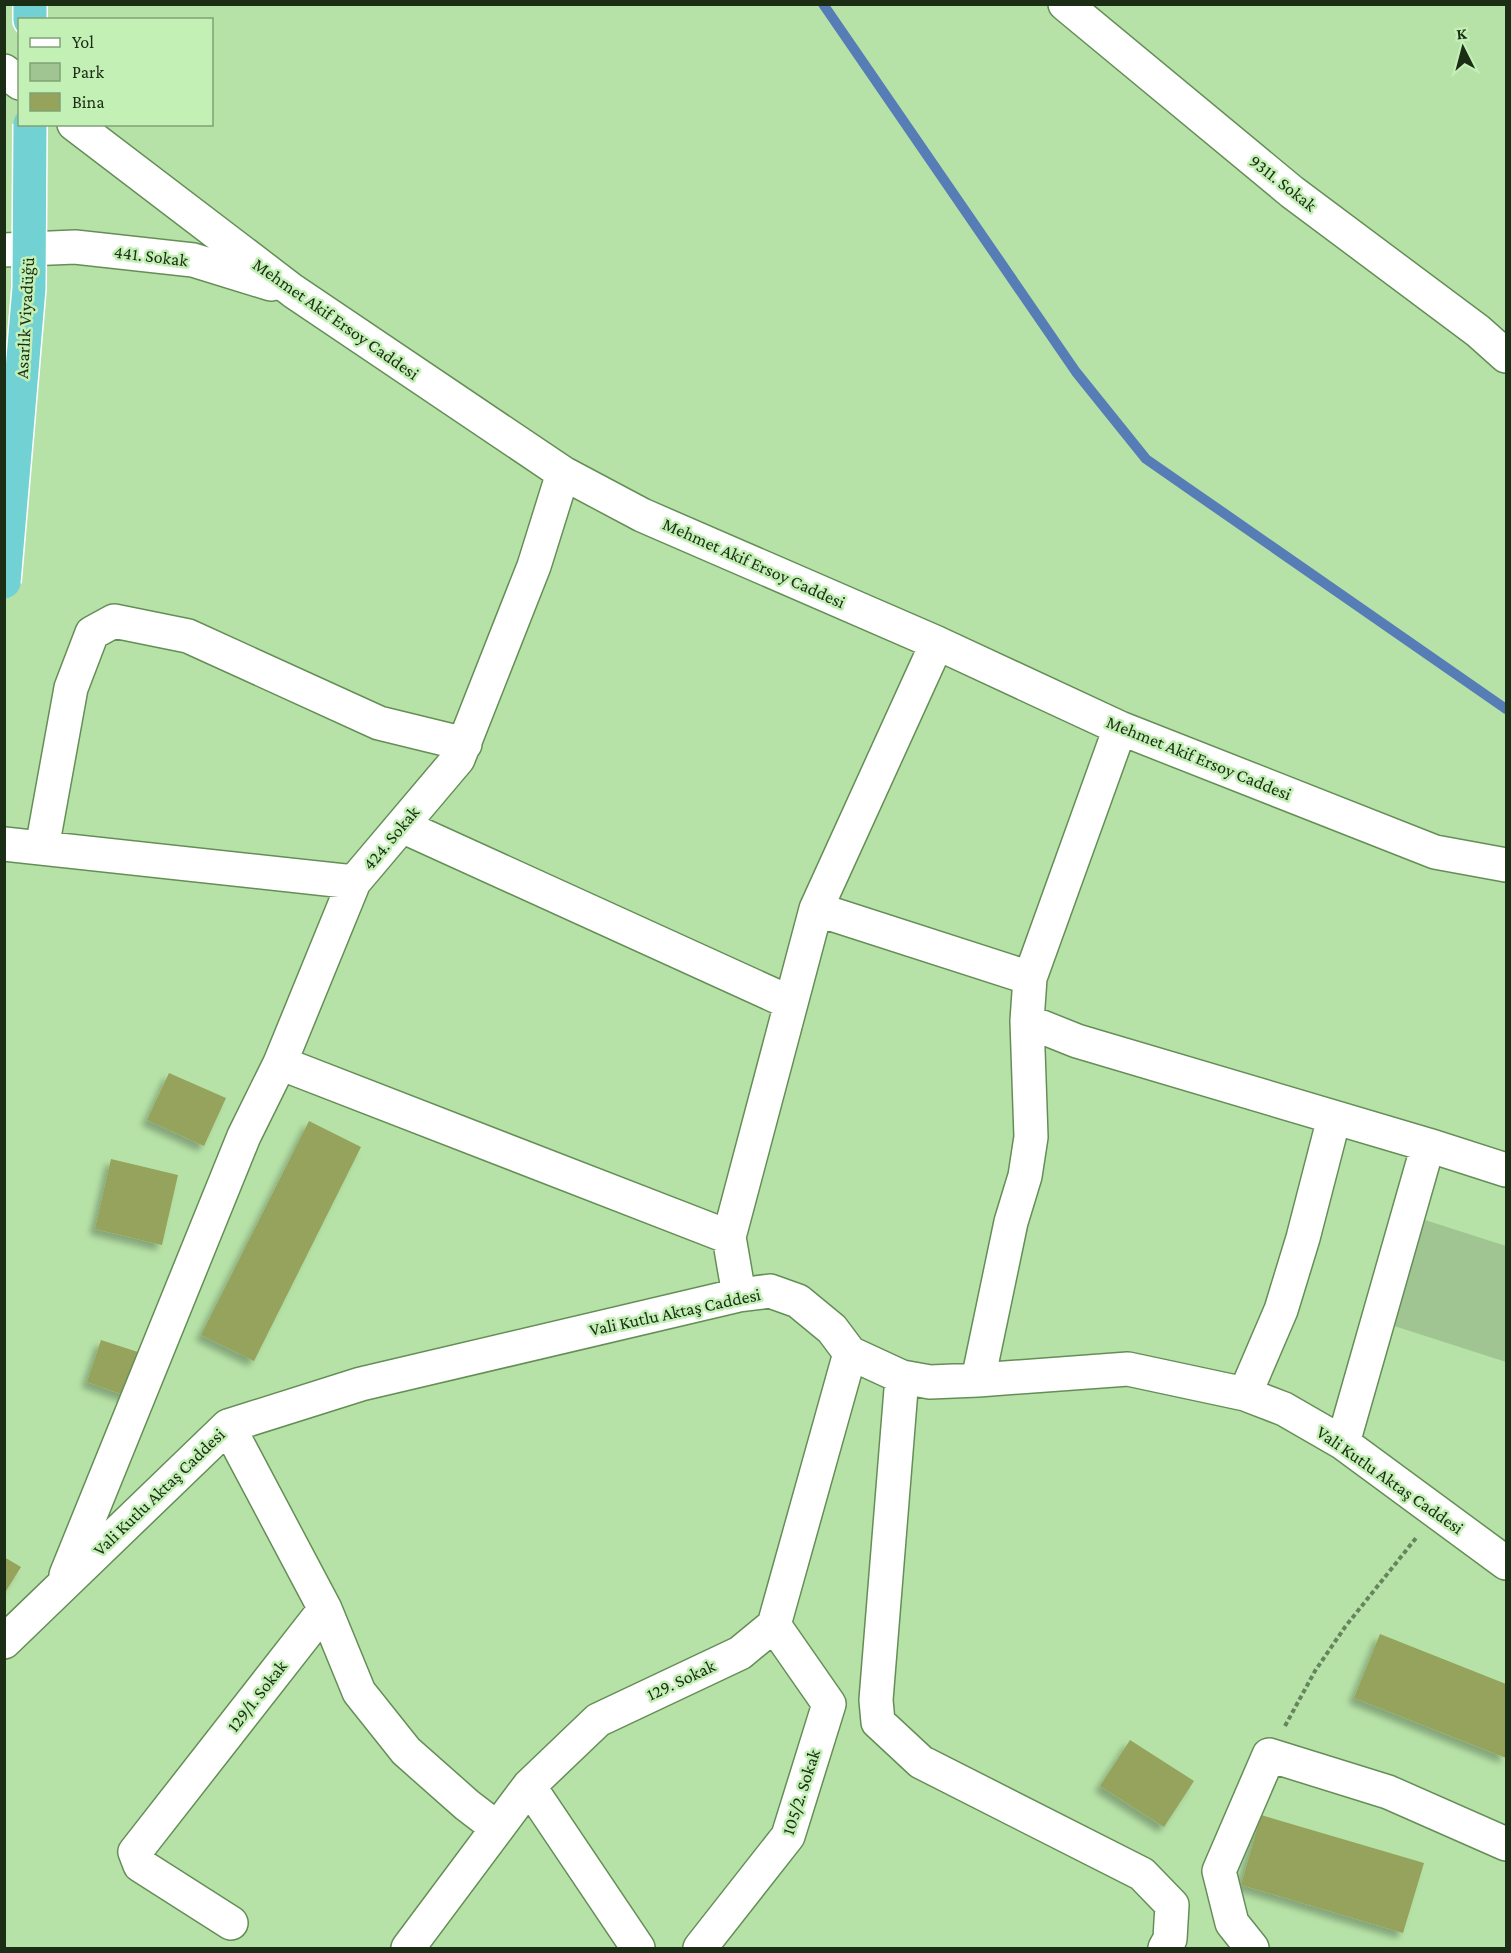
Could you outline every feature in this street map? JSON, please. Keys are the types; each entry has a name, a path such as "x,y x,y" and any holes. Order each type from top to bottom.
{"highway":[{"name":"Asarlık Viyadüğü","path":"4,582 30,288 30,126"}],"street":[{"name":"9311. Sokak","path":"1065,4 1292,192 1478,331 1506,356"},
{"path":"4,71 18,82"},
{"name":"Mehmet Akif Ersoy Caddesi","path":"77,126 292,291 563,473 642,515 937,643 1120,728 1435,852 1506,865"},
{"name":"441. Sokak","path":"4,250 75,247 193,260 292,291"},
{"name":"424. Sokak","path":"4,844 354,882 458,759 534,567 563,473"},
{"path":"42,848 71,688 92,633 114,621 188,636 379,723 465,744"},
{"path":"739,1295 729,1237 816,909 937,643"},
{"path":"978,1380 1011,1222 1025,1176 1031,1137 1027,1022 1030,978 1120,728"},
{"path":"402,826 791,1003"},
{"path":"62,1585 244,1136 280,1064 354,882"},
{"path":"816,909 1030,978"},
{"path":"1027,1022 1077,1041 1506,1170"},
{"path":"280,1064 729,1237"},
{"path":"1245,1394 1281,1310 1303,1238 1334,1118"},
{"path":"1343,1443 1428,1145"},
{"name":"Vali Kutlu Aktaş Caddesi","path":"4,1642 228,1426 361,1384 739,1295 770,1292 798,1301 832,1329 850,1353 902,1377 930,1382 1128,1369 1245,1394 1284,1409 1343,1443 1506,1563"},
{"path":"774,1625 850,1353"},
{"path":"902,1377 876,1700 878,1722 921,1762 1142,1874 1172,1905 1170,1939 1165,1948"},
{"path":"228,1426 325,1609 359,1692 406,1750 467,1805 497,1828"},
{"name":"129/1. Sokak","path":"231,1923 140,1865 135,1852 325,1609"},
{"name":"129. Sokak","path":"408,1948 529,1786 598,1720 740,1653 774,1625"},
{"name":"105/2. Sokak","path":"700,1948 788,1836 829,1704 774,1625"},
{"path":"1252,1948 1232,1923 1219,1871 1269,1755 1388,1792 1506,1844"},
{"path":"529,1786 638,1948"}],"path":[{"path":"1269,1755 1315,1671 1345,1627 1438,1512"}],"green space":[{"path":"1422,1219 1506,1246 1506,1362 1388,1324"}],"building":[{"path":"169,1073 226,1098 204,1146 147,1120"},
{"path":"309,1121 361,1147 254,1361 201,1335"},
{"path":"111,1159 178,1175 162,1245 95,1229"},
{"path":"101,1340 144,1354 129,1397 87,1382"},
{"path":"4,1557 21,1567 4,1594"},
{"path":"1380,1634 1506,1684 1506,1758 1354,1698"},
{"path":"1130,1740 1194,1781 1164,1827 1100,1786"},
{"path":"1261,1815 1424,1863 1403,1933 1241,1885"}],"waterway":[{"path":"823,4 1076,372 1146,459 1506,709"}]}
